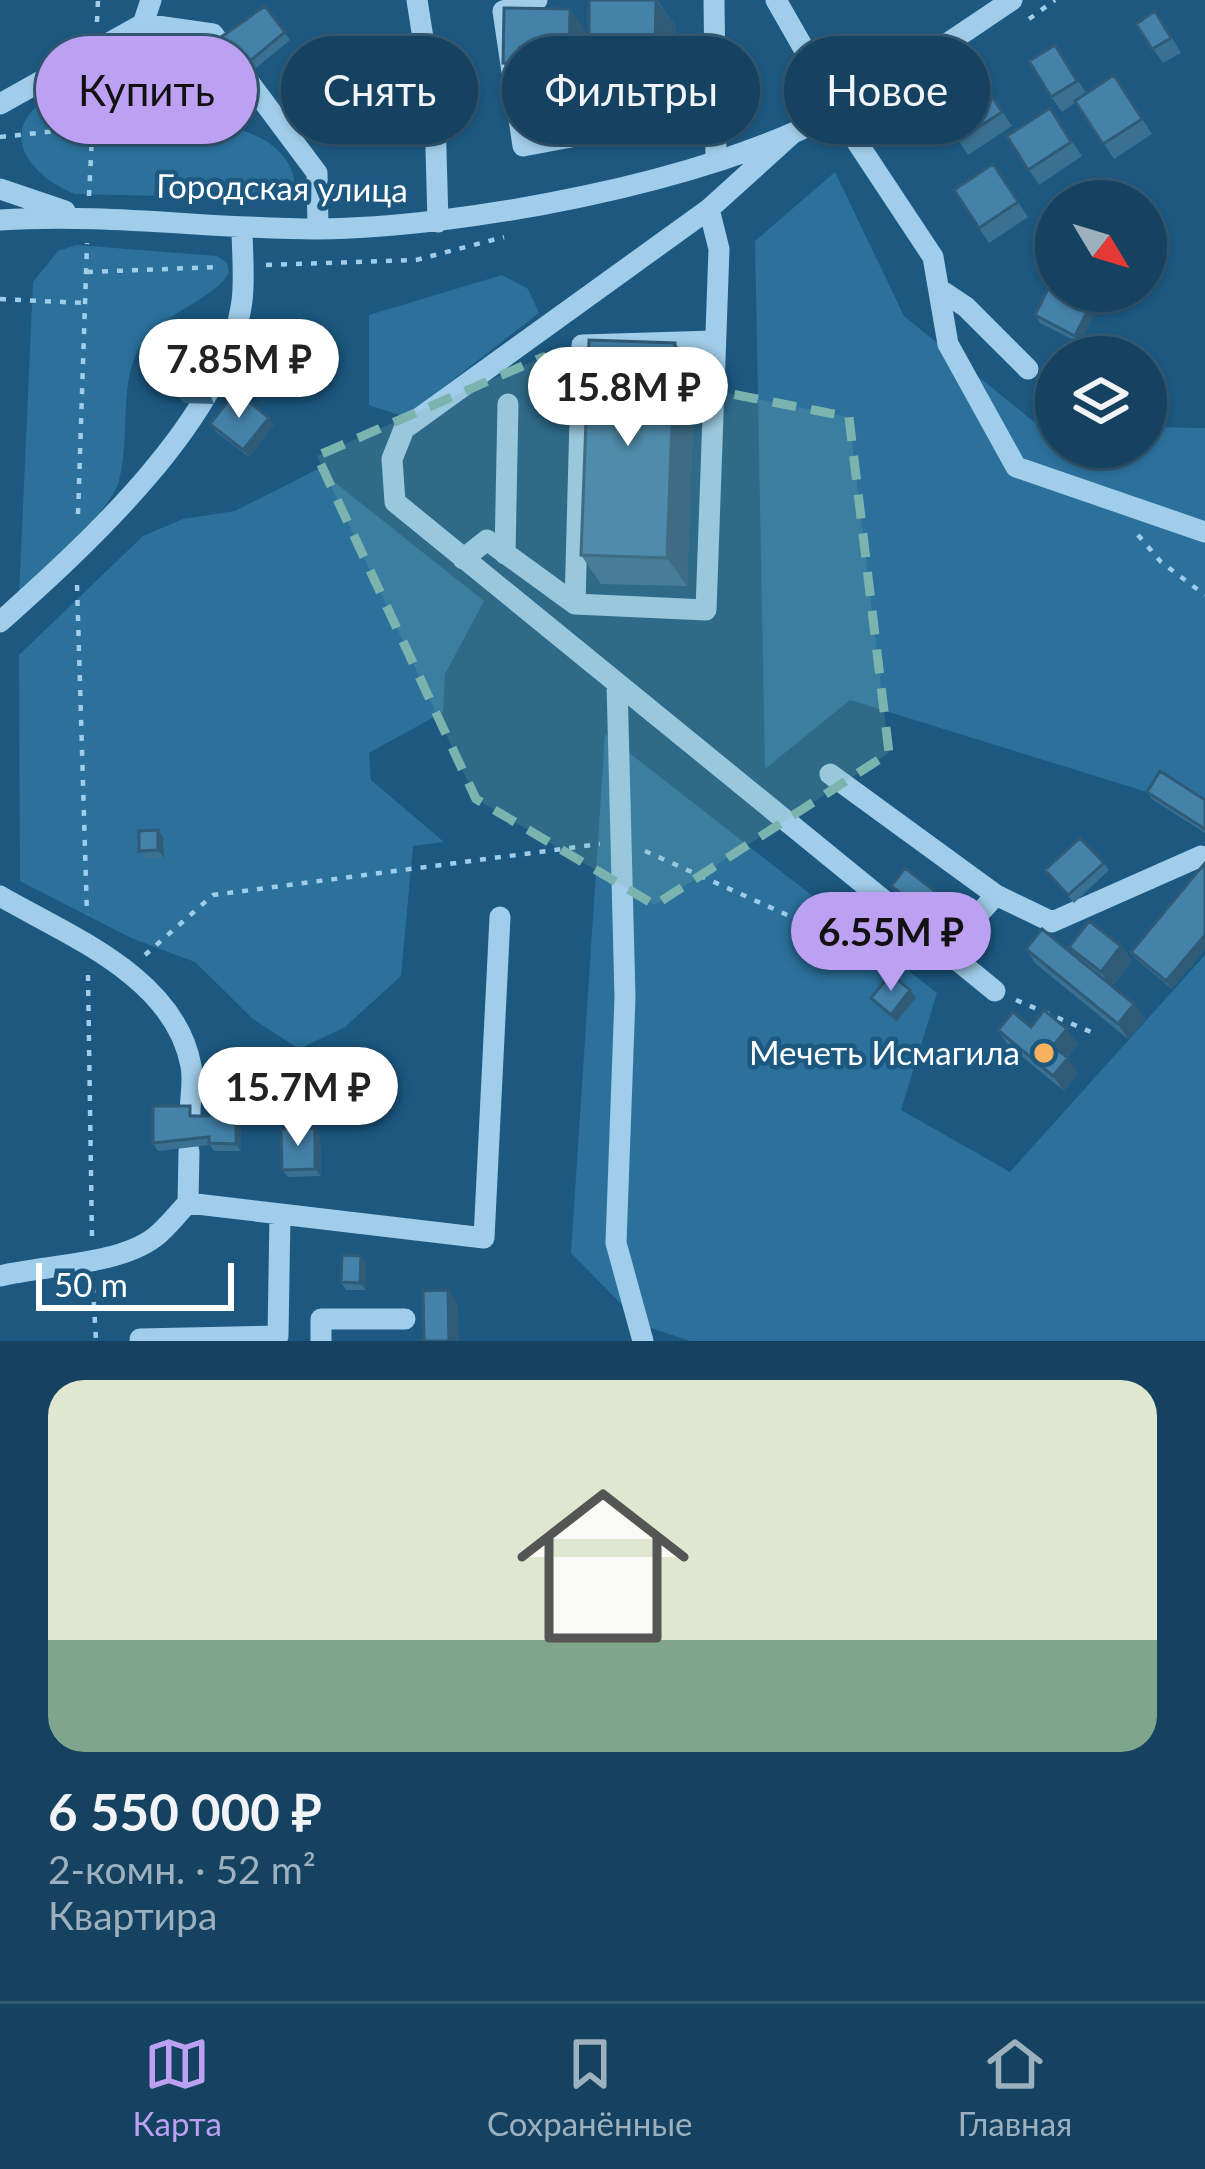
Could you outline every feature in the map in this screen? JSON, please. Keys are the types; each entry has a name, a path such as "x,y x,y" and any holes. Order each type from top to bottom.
{"street":[{"path":"143,24 151,0"},
{"path":"417,0 435,114 438,222"},
{"path":"506,36 502,11 537,0"},
{"path":"714,0 714,36"},
{"path":"776,0 797,36"},
{"name":"Городская улица","path":"955,36 1012,0"},
{"path":"122,36 143,24 213,34 317,173 318,229"},
{"path":"0,104 36,84"},
{"name":"Городская улица","path":"0,220 82,215 318,229 438,222 716,159 784,136"},
{"path":"784,141 709,209 404,429 392,459 395,502 994,991"},
{"path":"716,144 716,159"},
{"path":"857,144 933,257 948,344 1016,466 1205,532"},
{"name":"Городская улица","path":"0,189 82,215"},
{"path":"463,559 487,540 575,604 706,610 719,249 709,209"},
{"path":"0,622 76,554 178,435 214,379 242,303 242,226"},
{"path":"938,289 966,307 1028,369"},
{"path":"575,604 582,346 714,341"},
{"path":"506,554 508,404"},
{"path":"617,683 625,997 616,1243 643,1341"},
{"path":"830,774 996,896 1052,922 1201,856"},
{"path":"0,896 128,971 166,1012 191,1065 190,1114"},
{"path":"946,950 996,896"},
{"path":"188,1203 484,1238 500,917"},
{"path":"0,1276 52,1263 92,1262 153,1240 188,1203 189,1150"},
{"path":"140,1339 278,1336 280,1214"},
{"path":"321,1341 321,1319 405,1319"}],"path":[{"path":"0,136 36,133"},
{"path":"91,144 82,215 86,303 76,554 96,1341"},
{"path":"0,299 86,303"},
{"path":"1134,530 1161,562 1205,595"},
{"path":"128,971 213,895 622,841 803,922 880,895"},
{"path":"994,991 1091,1032"}],"highlighted area":[{"path":"543,357 849,417 889,753 655,905 476,799 317,456"}],"shaded area":[{"path":"36,107 36,144 257,144 257,136 276,149 292,171 293,199 75,194 48,179 28,158 22,146 26,120"},
{"path":"835,172 904,316 1035,423 1035,468 1167,468 1167,427 1205,428 1205,810 850,700 765,769 755,241"},
{"path":"76,245 217,256 227,263 229,272 215,289 144,340 130,372 118,484 90,525 23,598 19,596 33,282 58,251"},
{"path":"502,275 528,289 539,313 405,417 369,405 369,315"},
{"path":"318,469 484,601 445,674 443,712 369,753 371,780 444,842 413,846 401,976 345,1027 299,1049 253,1019 195,962 131,938 20,881 19,655 143,536 183,519 235,511"},
{"path":"605,734 937,993 901,1110 1010,1172 1205,955 1205,1341 690,1341 642,1325 571,1253"}],"building":[{"path":"589,0 656,0 655,36 589,36"},
{"path":"265,6 285,32 257,55 257,36 222,36"},
{"path":"504,8 570,9 570,36 503,36"},
{"path":"1155,11 1171,38 1152,49 1136,24"},
{"path":"1055,45 1077,81 1051,97 1029,61"},
{"path":"1114,75 1142,119 1103,144 1075,101"},
{"path":"990,93 1002,112 990,120"},
{"path":"1050,108 1071,142 1028,170 1007,136"},
{"path":"993,164 1018,202 979,228 954,190"},
{"path":"1036,312 1087,312 1075,336"},
{"path":"589,340 675,343 667,558 581,555"},
{"path":"150,353 179,356 166,380 157,381"},
{"path":"192,370 199,371 209,396 178,396 177,389"},
{"path":"236,391 269,418 243,450 210,424"},
{"path":"1160,771 1205,800 1205,829 1147,792"},
{"path":"158,830 158,850 139,851 139,831"},
{"path":"1080,838 1104,863 1068,895 1045,870"},
{"path":"1205,863 1205,935 1166,981 1131,952"},
{"path":"905,868 936,892 922,910 891,886"},
{"path":"1089,921 1121,946 1101,972 1069,947"},
{"path":"1042,929 1134,1004 1118,1024 1026,949"},
{"path":"891,974 910,990 891,1015 871,998"},
{"path":"1044,1010 1067,1029 1053,1046 1068,1058 1053,1076 998,1030 1013,1012 1031,1027"},
{"path":"153,1106 190,1106 190,1116 209,1116 209,1107 236,1107 236,1144 209,1143 209,1137 153,1143"},
{"path":"315,1128 315,1169 282,1170 281,1129"},
{"path":"342,1255 361,1256 360,1283 341,1282"},
{"path":"448,1290 449,1341 424,1341 423,1291"}],"place":[{"name":"Мечеть Исмагила","path":"1044,1053"}]}
